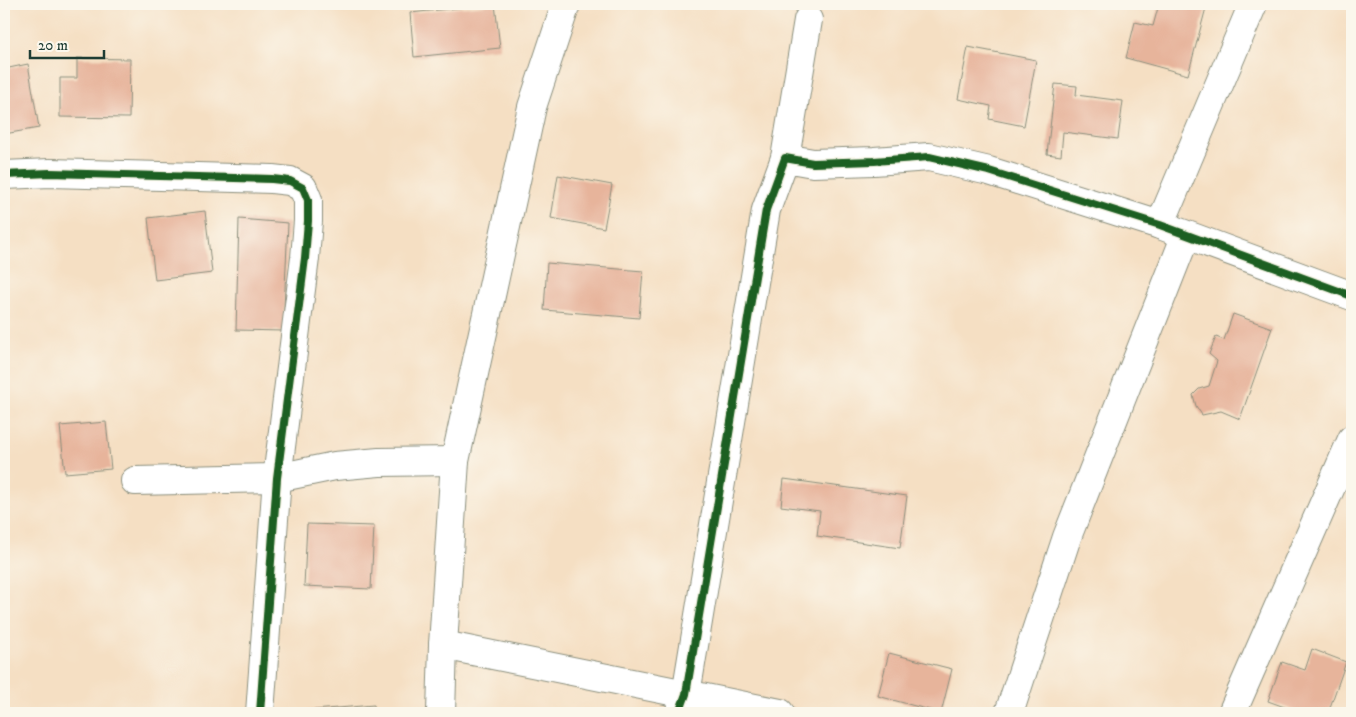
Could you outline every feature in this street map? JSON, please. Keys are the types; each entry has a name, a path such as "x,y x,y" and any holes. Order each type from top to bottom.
{"street":[{"path":"442,713 443,645 455,462 532,107 566,4"},
{"path":"1160,225 1253,4"},
{"path":"682,703 766,210 785,158 808,20"},
{"path":"785,158 813,163 928,157 989,171 1160,225 1352,296"},
{"path":"4,175 59,173 272,179 290,181 303,188 308,200 305,258 277,478 260,713"},
{"path":"1008,713 1067,537 1186,235"},
{"path":"1232,713 1352,440"},
{"path":"135,481 277,478 335,466 379,462 455,462"},
{"path":"443,645 682,703 780,713"}],"building":[{"path":"495,4 500,48 414,57 410,13"},
{"path":"1159,4 1207,4 1188,75 1126,58 1135,22 1153,26"},
{"path":"968,47 1036,60 1024,126 989,119 991,106 958,99"},
{"path":"77,58 130,59 129,118 60,117 60,78 77,78"},
{"path":"28,64 39,128 4,134 4,69"},
{"path":"1055,84 1077,86 1076,95 1123,101 1118,139 1063,132 1061,156 1047,154"},
{"path":"558,175 612,185 604,228 551,218"},
{"path":"205,211 212,273 155,280 148,218"},
{"path":"239,219 288,223 283,331 236,330"},
{"path":"547,263 643,271 639,318 544,310"},
{"path":"1233,314 1272,328 1240,419 1221,411 1202,415 1196,406 1193,395 1199,389 1209,386 1217,361 1209,354 1216,337 1224,340"},
{"path":"106,422 111,469 65,473 60,426"},
{"path":"784,479 907,496 900,548 817,536 820,511 781,506"},
{"path":"307,524 374,526 371,589 304,586"},
{"path":"1312,649 1346,662 1328,713 1301,713 1268,701 1282,662 1305,670"},
{"path":"889,653 952,669 941,713 878,696"},
{"path":"374,705 375,713 302,713 302,711"}],"cycle path":[{"path":"679,713 686,694 766,210 785,158 813,163 929,157 989,171 1160,225 1352,296"},
{"path":"4,175 50,173 272,179 290,181 303,188 308,200 305,258 277,478 260,713"}]}
